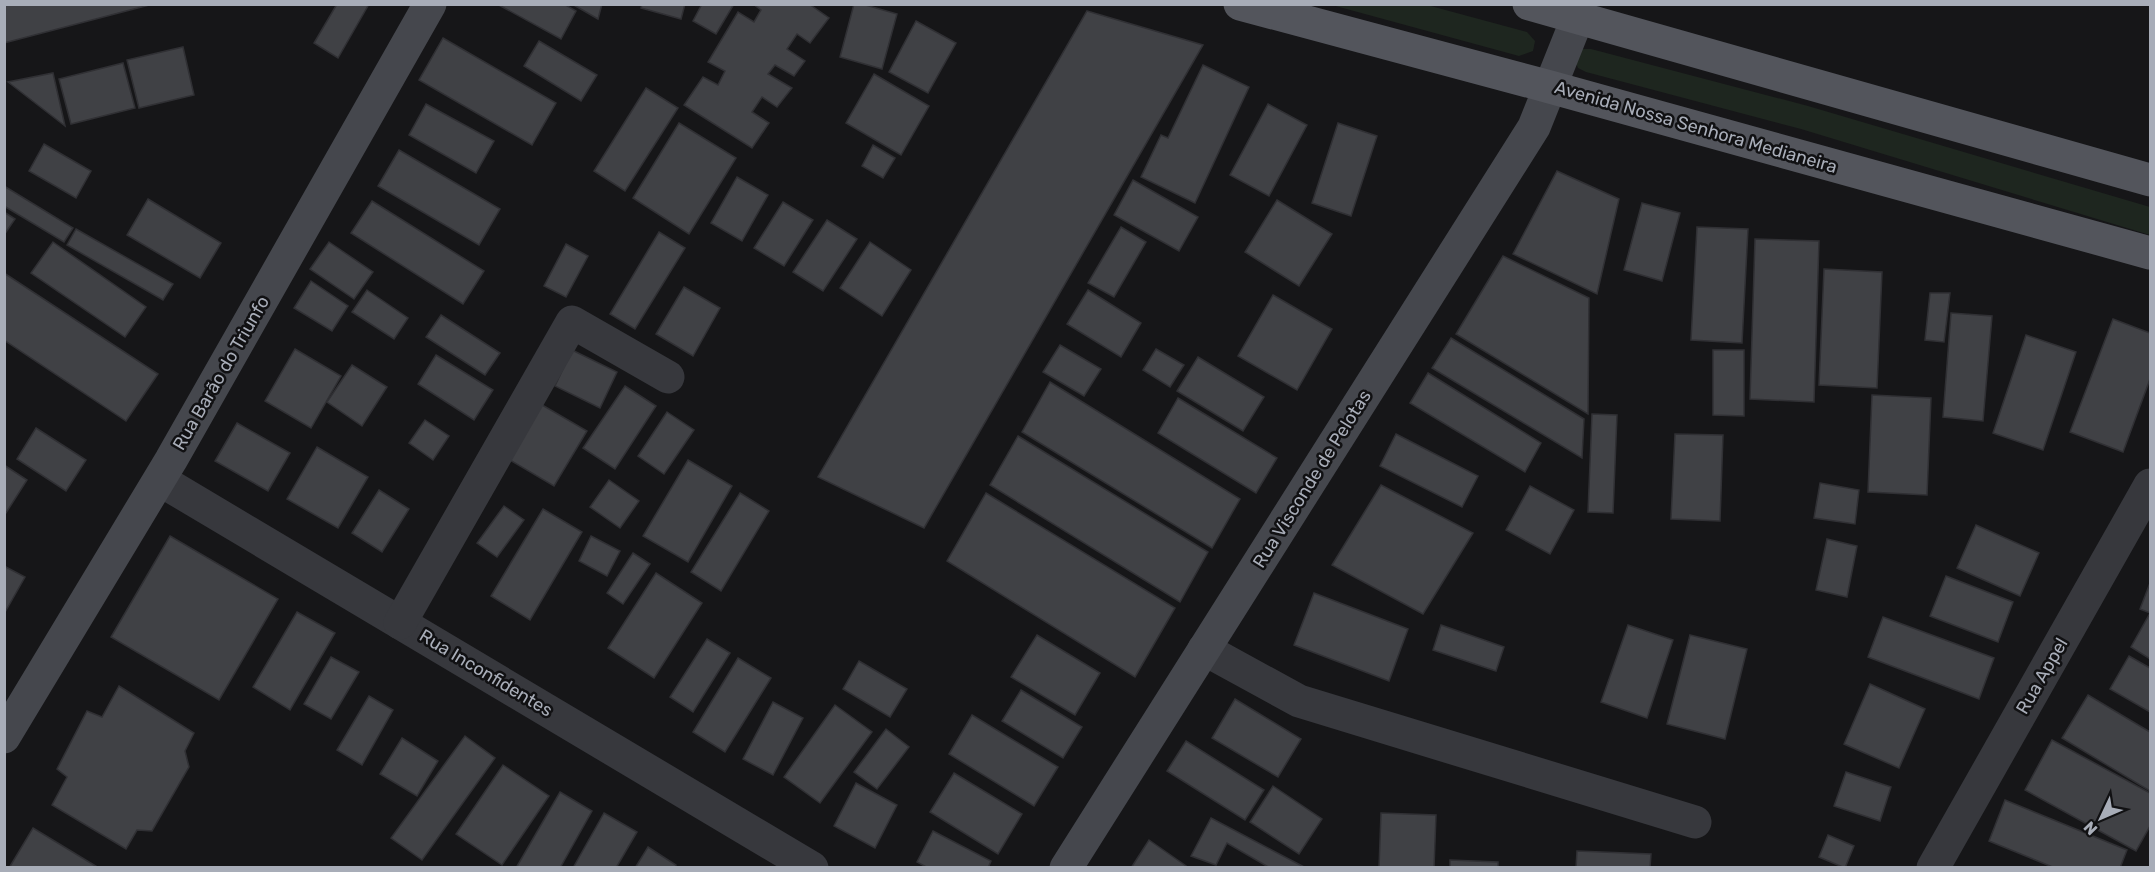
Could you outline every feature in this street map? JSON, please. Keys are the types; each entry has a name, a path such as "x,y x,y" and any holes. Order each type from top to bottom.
{"main road":[{"name":"Avenida Nossa Senhora Medianeira","path":"1240,4 2151,253"},
{"path":"1530,4 2151,180"}],"street":[{"name":"Rua Barão do Triunfo","path":"4,737 160,480 430,4"},
{"name":"Rua Visconde de Pelotas","path":"1066,867 1534,127 1578,17"},
{"path":"400,622 572,322 668,377"},
{"name":"Rua Inconfidentes","path":"160,480 812,867"},
{"name":"Rua Appel","path":"1933,867 2151,485"},
{"path":"1204,649 1299,701 1695,822"}],"shaded area":[{"path":"1332,5 1427,5 1527,32 1535,41 1533,51 1519,56"},
{"path":"1582,49 1591,49 1808,106 2150,207 2150,235 1801,129 1586,72 1578,68 1575,61"}],"building":[{"path":"4,4 153,4 4,43"},
{"path":"337,4 369,4 338,58 314,43"},
{"path":"497,4 564,4 576,11 561,39"},
{"path":"572,4 602,4 598,19"},
{"path":"642,4 685,4 681,19 641,8"},
{"path":"702,4 734,4 716,34 693,21"},
{"path":"753,4 809,4 829,18 810,43 797,34 787,49 805,61 794,76 775,65 768,74 792,88 777,107 762,97 752,112 769,123 752,148 684,105 703,77 718,85 725,71 708,62 738,12 754,22 761,10"},
{"path":"854,4 862,4 897,14 882,69 840,57"},
{"path":"1087,11 1203,45 924,528 818,477"},
{"path":"916,21 956,43 928,93 889,72"},
{"path":"443,38 556,103 532,145 419,80"},
{"path":"539,41 597,75 581,101 524,66"},
{"path":"183,47 194,95 139,108 127,60"},
{"path":"123,63 135,108 71,124 59,79"},
{"path":"1203,65 1249,87 1195,203 1141,177 1161,135 1168,138"},
{"path":"53,73 65,126 8,82"},
{"path":"874,74 929,106 901,155 846,123"},
{"path":"646,88 678,108 625,191 594,171"},
{"path":"426,104 494,141 476,173 409,135"},
{"path":"1268,104 1307,125 1269,196 1230,175"},
{"path":"679,123 736,158 689,234 633,198"},
{"path":"1338,123 1377,136 1351,216 1312,203"},
{"path":"44,144 91,171 76,198 29,171"},
{"path":"873,145 895,158 883,178 862,166"},
{"path":"399,150 500,209 479,245 378,186"},
{"path":"1557,171 1619,199 1597,294 1513,254"},
{"path":"737,177 768,195 742,241 711,223"},
{"path":"1133,180 1198,217 1179,251 1114,215"},
{"path":"4,186 73,228 64,242 4,206"},
{"path":"148,199 221,243 200,278 127,235"},
{"path":"1277,200 1332,234 1299,286 1245,252"},
{"path":"372,201 484,271 463,304 351,233"},
{"path":"783,202 813,220 784,266 754,248"},
{"path":"1642,203 1680,213 1662,281 1624,270"},
{"path":"4,212 15,219 4,235"},
{"path":"827,220 857,239 823,291 793,272"},
{"path":"1121,227 1146,242 1114,297 1088,283"},
{"path":"1697,227 1748,229 1742,343 1691,340"},
{"path":"76,229 173,284 163,300 67,245"},
{"path":"659,232 685,248 635,329 610,314"},
{"path":"1755,239 1819,241 1814,402 1750,399"},
{"path":"53,242 146,307 125,337 31,273"},
{"path":"329,242 373,272 354,299 310,269"},
{"path":"870,242 911,270 882,316 840,288"},
{"path":"566,244 588,256 566,297 544,286"},
{"path":"1503,256 1589,298 1588,414 1456,334"},
{"path":"1824,269 1882,272 1877,388 1819,385"},
{"path":"4,273 158,374 126,421 4,340"},
{"path":"311,281 348,306 332,331 294,308"},
{"path":"684,287 720,308 693,356 656,334"},
{"path":"367,290 408,318 394,339 352,312"},
{"path":"1088,290 1141,323 1121,357 1067,324"},
{"path":"1930,293 1950,293 1944,342 1925,340"},
{"path":"1273,295 1332,329 1297,390 1238,356"},
{"path":"1951,313 1992,316 1983,421 1943,417"},
{"path":"441,315 500,353 485,375 426,337"},
{"path":"2113,319 2150,333 2150,379 2123,452 2070,432"},
{"path":"2026,335 2076,352 2043,450 1993,433"},
{"path":"1451,338 1584,419 1582,458 1432,368"},
{"path":"1060,345 1101,369 1084,396 1043,372"},
{"path":"295,349 341,376 311,428 265,401"},
{"path":"1156,349 1184,365 1170,387 1143,370"},
{"path":"572,350 617,372 600,408 555,386"},
{"path":"1713,350 1744,350 1744,416 1713,415"},
{"path":"436,355 493,390 474,420 418,384"},
{"path":"1198,357 1264,397 1243,431 1177,391"},
{"path":"352,365 387,387 362,426 327,402"},
{"path":"1428,373 1541,443 1525,472 1410,403"},
{"path":"1050,382 1240,499 1212,548 1022,432"},
{"path":"625,386 656,406 615,469 583,448"},
{"path":"1872,395 1931,398 1927,495 1868,492"},
{"path":"1178,398 1277,458 1256,493 1158,433"},
{"path":"537,402 587,431 554,486 505,457"},
{"path":"667,412 694,430 664,474 638,456"},
{"path":"1592,414 1617,415 1613,513 1588,512"},
{"path":"425,420 449,436 433,460 409,443"},
{"path":"237,423 290,453 268,491 215,461"},
{"path":"36,428 86,460 66,491 17,459"},
{"path":"1396,434 1478,476 1462,507 1380,466"},
{"path":"1675,434 1723,435 1720,521 1671,519"},
{"path":"1018,436 1208,552 1180,602 990,485"},
{"path":"317,447 368,477 338,528 287,499"},
{"path":"688,460 732,486 688,562 643,536"},
{"path":"4,465 27,480 4,516"},
{"path":"609,480 639,501 620,528 590,507"},
{"path":"1820,483 1859,490 1855,524 1814,518"},
{"path":"1381,485 1473,533 1423,614 1332,565"},
{"path":"1530,486 1574,510 1550,554 1506,530"},
{"path":"379,490 409,509 382,552 352,533"},
{"path":"740,493 769,511 721,591 691,572"},
{"path":"986,493 1175,608 1135,677 947,561"},
{"path":"504,506 524,520 497,557 477,543"},
{"path":"543,509 582,532 530,620 491,596"},
{"path":"1976,525 2039,553 2020,596 1957,568"},
{"path":"170,536 278,599 219,700 111,637"},
{"path":"591,536 620,551 607,576 579,561"},
{"path":"1827,539 1857,546 1847,597 1816,590"},
{"path":"633,553 650,564 623,604 607,593"},
{"path":"4,566 25,577 4,614"},
{"path":"656,573 702,603 654,678 608,648"},
{"path":"1946,576 2013,602 1998,642 1930,616"},
{"path":"2150,583 2150,613 2140,609"},
{"path":"1314,593 1408,629 1389,681 1294,645"},
{"path":"297,612 335,633 290,710 253,687"},
{"path":"2150,616 2150,659 2131,647"},
{"path":"1883,617 1994,658 1979,699 1868,657"},
{"path":"1441,625 1504,647 1496,671 1433,650"},
{"path":"1628,625 1673,640 1647,718 1601,702"},
{"path":"1037,635 1100,673 1075,715 1011,677"},
{"path":"1690,635 1747,649 1725,739 1667,724"},
{"path":"707,639 730,653 693,712 670,697"},
{"path":"2129,656 2150,668 2150,712 2110,689"},
{"path":"331,657 359,672 331,719 304,704"},
{"path":"738,658 771,678 725,752 693,732"},
{"path":"859,661 907,689 890,717 843,689"},
{"path":"1870,684 1925,709 1899,768 1844,744"},
{"path":"119,686 194,733 185,751 189,767 152,831 137,830 126,849 52,805 67,777 57,769 87,711 102,717"},
{"path":"1021,690 1082,727 1063,758 1002,721"},
{"path":"2088,695 2150,732 2150,791 2062,738"},
{"path":"369,696 393,710 362,765 337,750"},
{"path":"1235,699 1301,739 1278,777 1212,738"},
{"path":"773,702 803,718 773,775 743,759"},
{"path":"835,705 872,732 820,803 784,777"},
{"path":"972,715 1058,767 1034,806 949,754"},
{"path":"886,729 909,747 877,789 854,772"},
{"path":"465,736 495,758 422,860 391,838"},
{"path":"402,738 438,761 417,796 380,774"},
{"path":"2052,740 2150,793 2150,826 2136,851 2025,790"},
{"path":"1186,741 1264,790 1245,820 1167,771"},
{"path":"503,765 549,796 502,865 456,834"},
{"path":"1846,772 1891,787 1880,821 1834,806"},
{"path":"954,773 1022,814 998,854 930,812"},
{"path":"856,783 897,805 875,848 834,826"},
{"path":"1273,786 1322,819 1299,854 1250,822"},
{"path":"560,792 592,811 560,868 516,868"},
{"path":"2005,800 2127,850 2120,868 2055,868 1989,841"},
{"path":"604,813 637,832 616,868 573,868"},
{"path":"1381,813 1436,815 1434,868 1379,868"},
{"path":"1211,818 1306,868 1270,868 1227,843 1216,865 1191,856"},
{"path":"33,828 99,868 9,868"},
{"path":"933,831 991,861 988,868 928,868 917,862"},
{"path":"1828,835 1854,846 1845,868 1819,857"},
{"path":"1149,840 1189,868 1131,868"},
{"path":"648,847 676,865 675,868 635,868"},
{"path":"1577,851 1651,854 1650,868 1576,868"},
{"path":"1450,860 1498,862 1498,868 1450,868"}]}
